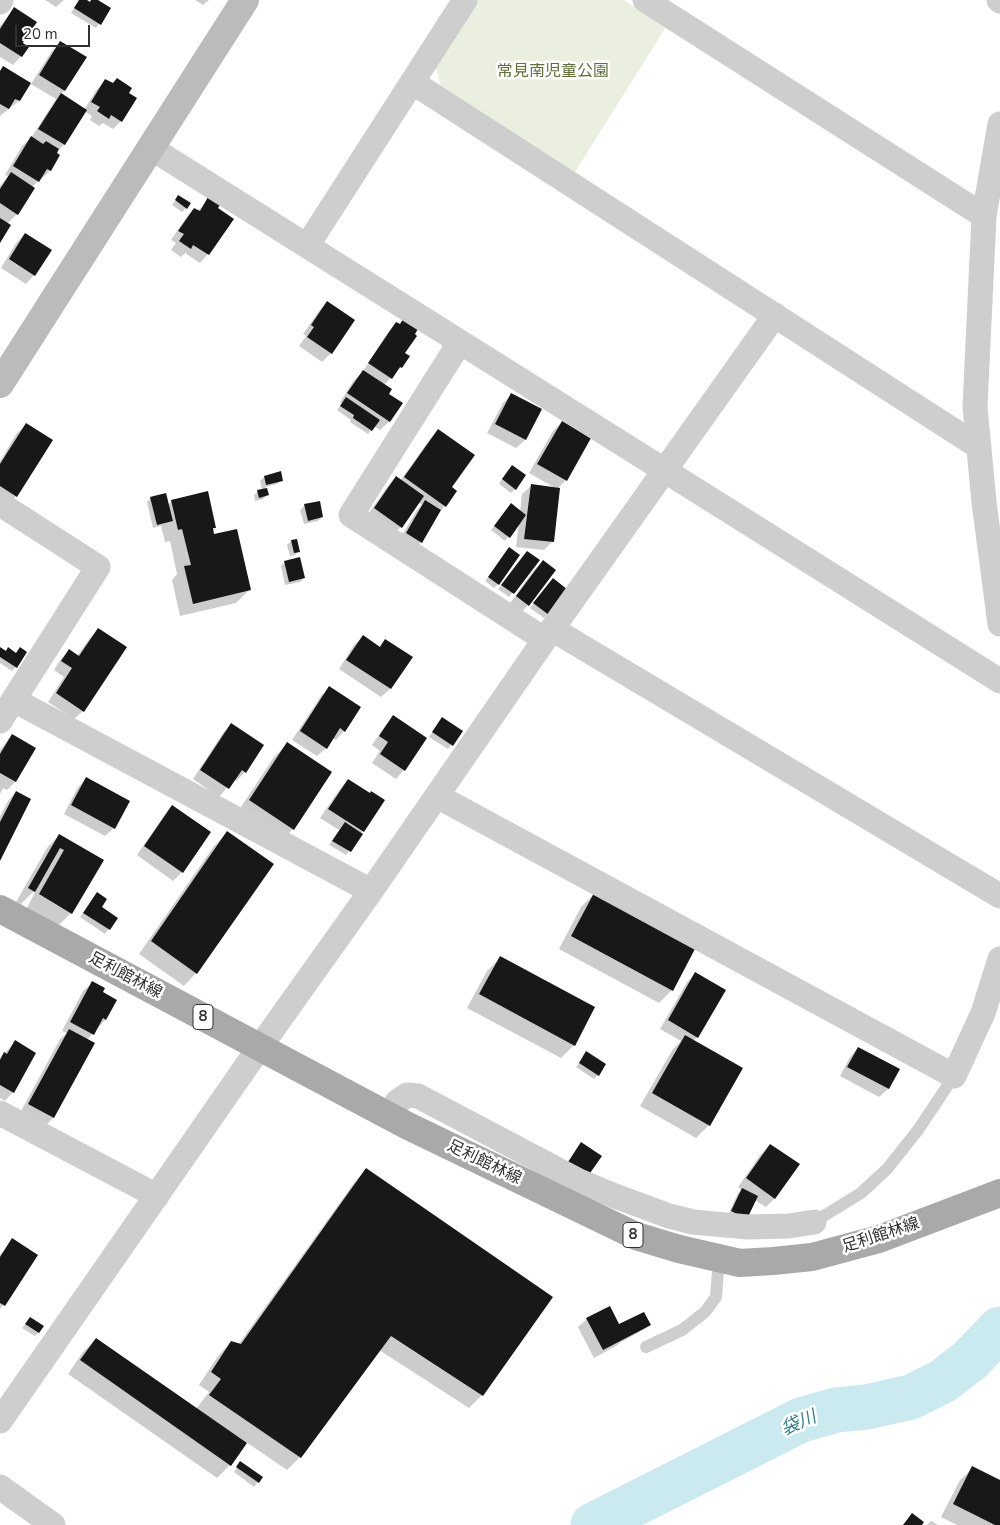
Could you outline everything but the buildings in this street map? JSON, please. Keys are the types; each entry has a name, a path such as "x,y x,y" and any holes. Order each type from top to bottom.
{"main road":[{"name":"足利館林線","path":"0,909 389,1115 636,1236 740,1263 812,1257 879,1239 1000,1193"}],"street":[{"path":"0,384 245,0"},
{"path":"307,246 465,0"},
{"path":"645,0 984,216"},
{"path":"412,82 979,446"},
{"path":"1000,124 984,216 975,407 984,502 1000,624"},
{"path":"150,148 1000,681"},
{"path":"0,1421 371,891 548,634 775,315"},
{"path":"460,342 351,515 548,634 1000,896"},
{"path":"0,504 98,566 0,721"},
{"path":"14,700 371,891"},
{"path":"436,796 954,1076 983,1013 1000,959"},
{"path":"389,1115 397,1102 407,1095 418,1096 579,1181 644,1207 685,1220 748,1227 789,1226 814,1222"},
{"path":"0,1113 157,1196"},
{"path":"0,1487 52,1525"}],"lane":[{"path":"814,1222 861,1193 887,1169 918,1130 954,1076"},
{"path":"646,1347 682,1330 705,1312 716,1297 720,1258"}],"green space":[{"name":"常見南児童公園","path":"476,0 624,0 666,27 575,172 441,87 435,64"}],"waterway":[{"name":"袋川","path":"593,1525 801,1420 836,1410 867,1407 911,1397 943,1381 970,1360 1000,1329"}]}
